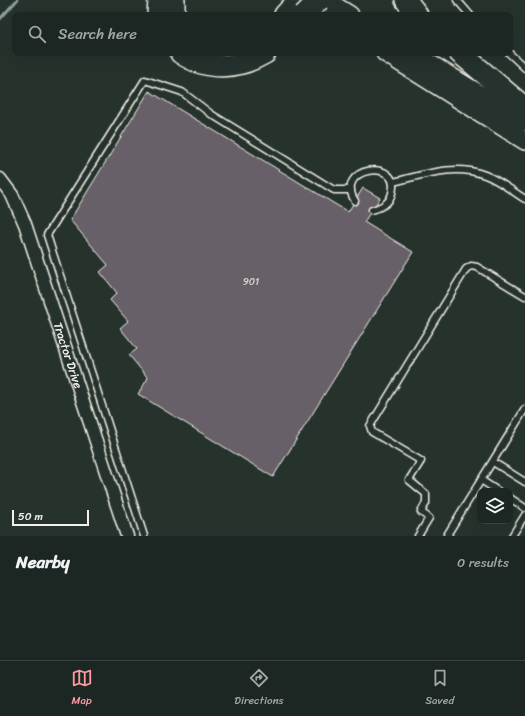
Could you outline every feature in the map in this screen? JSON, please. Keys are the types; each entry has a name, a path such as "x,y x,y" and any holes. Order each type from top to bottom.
{"highway":[{"path":"158,12 159,0"},
{"path":"174,0 174,12"},
{"path":"288,12 300,0"},
{"path":"307,12 319,0"},
{"path":"406,0 415,12"},
{"path":"187,56 198,62 224,66 248,61 259,56"},
{"path":"464,56 525,108"}],"main road":[{"path":"300,0 320,12"},
{"path":"326,0 345,12"},
{"path":"390,56 525,141"},
{"path":"418,56 525,122"}],"street":[{"name":"Tractor Drive","path":"0,180 12,195 25,224 127,536"}],"lane":[{"path":"457,0 467,12"},
{"path":"512,56 525,68"},
{"path":"144,536 47,235 145,80 182,92 211,114 334,190 351,190"},
{"path":"355,201 351,190 354,179 363,171 370,169 383,172 389,176 393,182 392,196 386,204 372,210"},
{"path":"393,182 432,172 455,169 467,170 486,175 525,199"},
{"path":"418,536 429,518 421,512 426,504 426,494 409,480 421,461 372,432 370,426 466,269 471,266 477,267 525,296"},
{"path":"449,536 447,535 525,409"},
{"path":"493,462 525,482"},
{"path":"481,480 493,488"},
{"path":"513,500 525,508"},
{"path":"512,536 525,515"}],"building":[{"path":"149,91 348,212 363,188 380,198 364,222 413,252 273,477 138,394 148,378 129,355 137,349 120,328 128,321 110,300 117,293 100,272 108,265 70,220"}],"waterway":[{"path":"0,19 17,0"}]}
